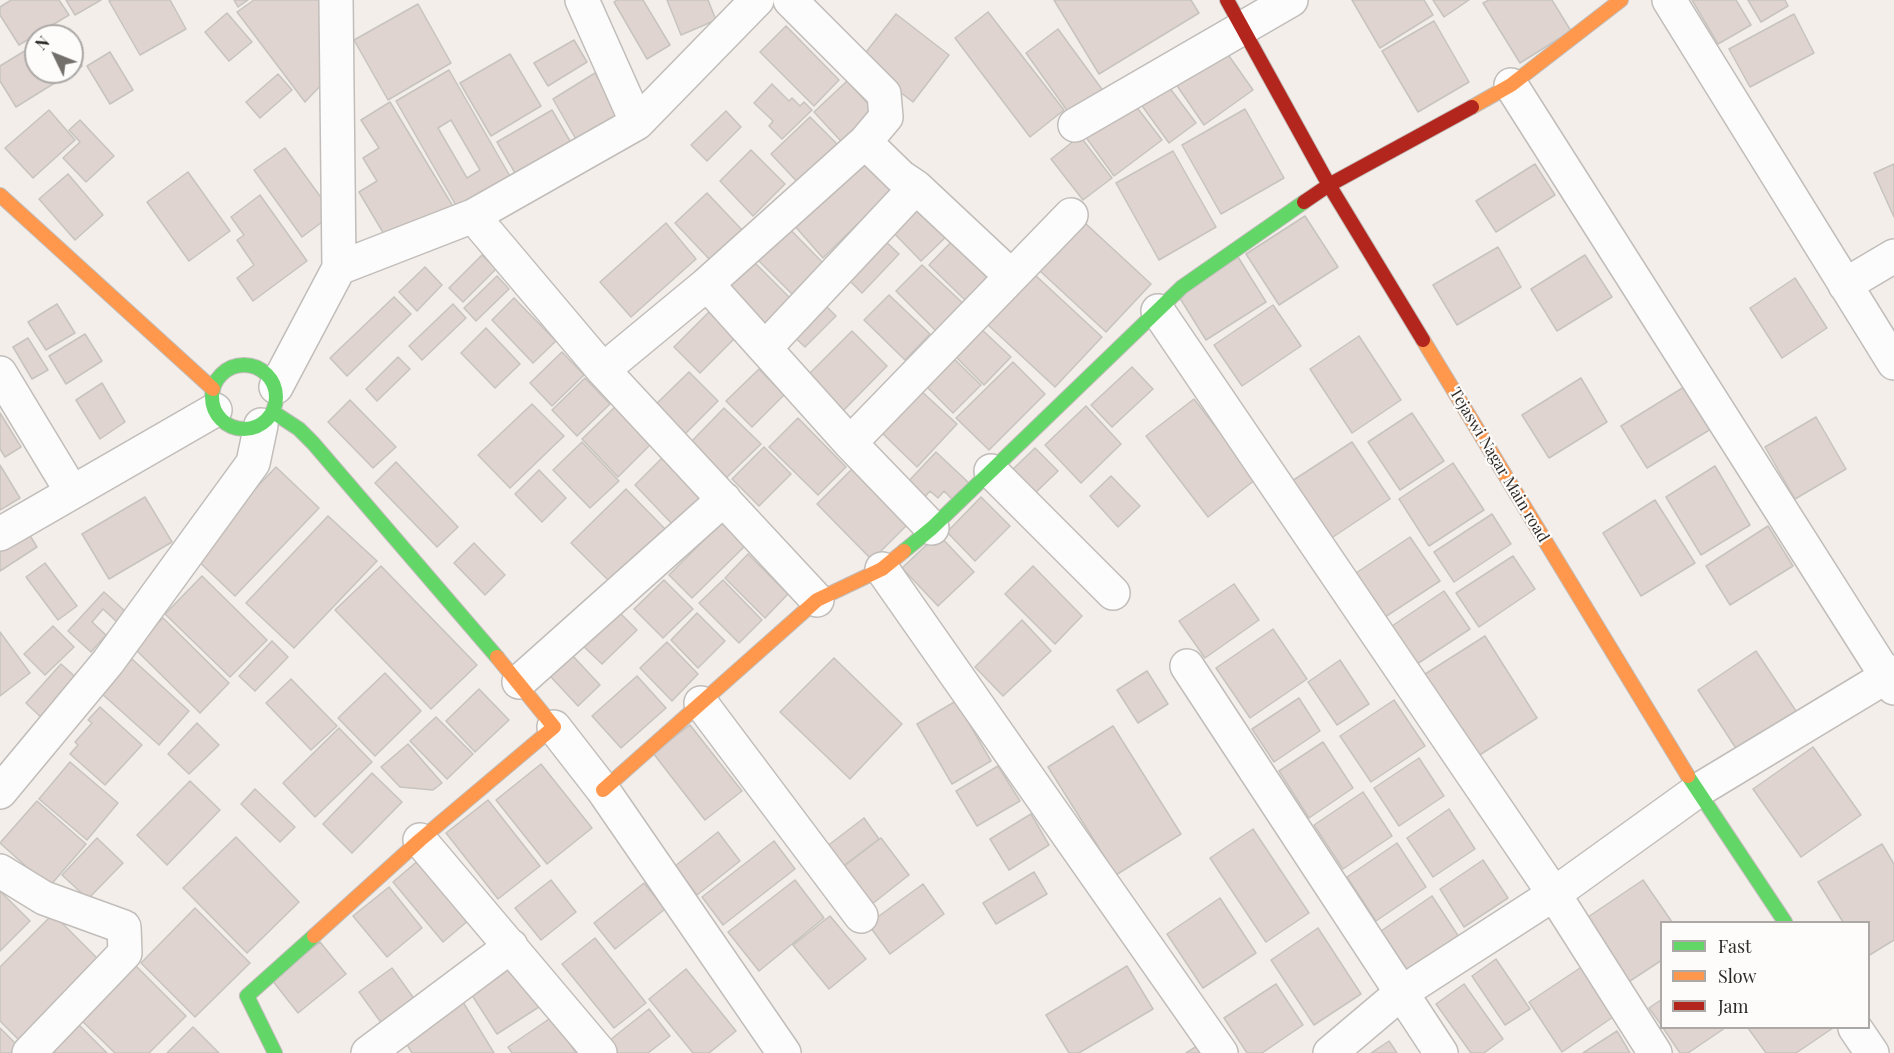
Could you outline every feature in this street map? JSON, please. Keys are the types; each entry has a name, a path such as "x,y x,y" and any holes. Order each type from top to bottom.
{"street":[{"path":"0,792 108,662 253,463 270,408 339,268 336,0"},
{"path":"582,0 637,123"},
{"path":"339,268 473,216 637,123 757,0"},
{"path":"603,370 707,284 865,142 886,117 884,94 790,0"},
{"name":"Tejaswi Nagar Main road","path":"1227,0 1244,27 1329,185 1697,791 1784,921"},
{"path":"1075,125 1291,0"},
{"path":"603,790 817,600 882,569 932,528 1182,287 1329,185 1510,85 1621,0"},
{"path":"1669,0 1894,363"},
{"path":"1330,1053 1401,993 1554,894 1697,791 1892,679 1510,85"},
{"path":"865,142 1011,276"},
{"path":"765,348 916,187"},
{"path":"0,195 214,400 230,426 251,429 270,408"},
{"path":"850,443 1071,215"},
{"path":"473,216 603,370 817,600"},
{"path":"1845,285 1894,256"},
{"path":"707,284 850,443 932,528"},
{"path":"1158,311 1554,894 1655,1053"},
{"path":"0,534 72,492 214,400 224,371 243,364 264,370 270,408 299,429 313,443 519,682 603,790 784,1053"},
{"path":"0,372 72,492"},
{"path":"990,471 1113,593"},
{"path":"519,682 724,499"},
{"path":"882,569 1221,1053"},
{"path":"1187,666 1441,1053"},
{"path":"701,703 861,916"},
{"path":"273,1052 247,996 420,840 554,727"},
{"path":"420,840 511,946 595,1051"},
{"path":"0,871 44,898 124,927 125,953 28,1053"},
{"path":"368,1053 511,946"},
{"path":"1856,1029 1872,1053"}],"building":[{"path":"11,0 59,0 69,15 54,24 24,24 24,42 19,45 0,15 0,7"},
{"path":"66,0 101,0 75,15"},
{"path":"170,0 186,29 140,55 109,1"},
{"path":"234,0 248,0 238,7"},
{"path":"254,0 323,0 323,83 305,102 237,12"},
{"path":"643,0 670,45 647,59 614,2"},
{"path":"667,0 708,0 716,20 681,35"},
{"path":"1054,0 1191,0 1199,13 1099,74"},
{"path":"1352,0 1424,0 1433,15 1380,48"},
{"path":"1433,0 1469,0 1444,17"},
{"path":"1489,0 1552,0 1571,31 1520,63 1483,3"},
{"path":"1692,0 1736,0 1751,25 1718,44"},
{"path":"1748,0 1785,0 1788,6 1761,22"},
{"path":"418,4 451,63 388,100 354,40"},
{"path":"988,12 1064,110 1030,137 955,38"},
{"path":"227,13 252,42 229,61 205,32"},
{"path":"896,14 949,55 913,102 859,61"},
{"path":"1794,14 1814,53 1750,87 1729,49"},
{"path":"1434,21 1469,82 1418,112 1382,51"},
{"path":"786,26 839,80 814,106 760,52"},
{"path":"1058,29 1104,92 1071,116 1026,53"},
{"path":"574,40 587,62 548,86 534,63"},
{"path":"1222,46 1253,90 1204,125 1173,80"},
{"path":"24,51 24,84 53,84 16,107 0,81 0,66"},
{"path":"110,52 133,90 110,104 87,66"},
{"path":"510,54 541,106 491,136 460,83"},
{"path":"449,70 511,178 458,209 396,101","holes":["451,120 480,170 467,178 438,128"]},
{"path":"595,73 624,123 581,148 553,99"},
{"path":"278,74 292,90 260,118 246,102"},
{"path":"847,81 883,120 850,151 814,112"},
{"path":"1166,83 1196,123 1169,143 1140,103"},
{"path":"772,84 789,101 792,98 800,106 804,102 812,110 782,139 769,126 773,121 754,103"},
{"path":"1132,101 1162,140 1114,176 1085,136"},
{"path":"390,102 454,208 391,246 359,192 377,181 363,158 379,148 361,120"},
{"path":"1245,109 1284,178 1221,214 1182,145"},
{"path":"49,110 75,140 33,178 5,148"},
{"path":"552,110 577,153 522,185 497,142"},
{"path":"726,111 741,127 707,161 691,145"},
{"path":"810,117 843,150 803,188 771,154"},
{"path":"80,120 114,156 86,182 63,158 80,142 69,130"},
{"path":"1080,136 1112,178 1083,200 1051,159"},
{"path":"285,148 333,214 302,237 254,170"},
{"path":"751,150 785,184 753,216 720,181"},
{"path":"1173,151 1216,227 1159,260 1116,183"},
{"path":"870,155 898,184 823,258 786,216"},
{"path":"1535,164 1555,195 1496,232 1476,201"},
{"path":"1894,164 1894,217 1874,173"},
{"path":"188,172 230,231 189,261 147,202"},
{"path":"68,174 103,215 75,240 39,199"},
{"path":"707,193 744,232 712,262 675,223"},
{"path":"260,195 307,261 253,301 237,278 254,265 237,240 244,235 231,217"},
{"path":"915,196 951,232 921,261 885,224"},
{"path":"1305,216 1338,267 1279,305 1246,254"},
{"path":"782,221 823,263 792,294 751,253"},
{"path":"666,223 696,259 631,317 600,282"},
{"path":"1085,223 1151,284 1106,332 1040,271"},
{"path":"956,237 992,273 965,300 929,265"},
{"path":"884,240 899,254 862,293 847,278"},
{"path":"1498,247 1521,287 1457,325 1433,285"},
{"path":"482,255 496,269 463,302 449,288"},
{"path":"1585,255 1612,297 1557,331 1531,289"},
{"path":"749,257 790,298 763,326 722,284"},
{"path":"1238,257 1266,302 1206,340 1178,295"},
{"path":"922,265 968,308 941,336 896,291"},
{"path":"425,267 442,285 417,311 399,292"},
{"path":"1034,274 1102,337 1055,387 987,324"},
{"path":"497,276 509,289 476,321 464,308"},
{"path":"1795,278 1827,328 1782,358 1750,308"},
{"path":"889,295 930,334 905,360 864,320"},
{"path":"394,297 411,314 347,376 330,358"},
{"path":"514,298 556,341 533,363 492,320"},
{"path":"820,300 836,316 805,347 789,332"},
{"path":"57,304 75,333 46,350 28,322"},
{"path":"453,304 466,318 422,360 409,346"},
{"path":"1273,305 1301,346 1242,386 1214,345"},
{"path":"709,312 735,338 700,373 674,347"},
{"path":"978,326 1011,357 984,385 952,353"},
{"path":"486,328 520,364 495,388 461,353"},
{"path":"852,331 887,366 839,415 803,380"},
{"path":"85,334 102,361 66,384 49,356"},
{"path":"1359,336 1401,400 1352,433 1310,369"},
{"path":"28,338 48,370 32,379 13,347"},
{"path":"562,352 584,375 552,406 530,383"},
{"path":"949,354 981,385 953,413 922,382"},
{"path":"398,357 410,369 377,401 366,389"},
{"path":"1013,362 1045,394 989,450 956,418"},
{"path":"1132,367 1153,389 1112,427 1091,405"},
{"path":"759,369 784,395 752,427 726,401"},
{"path":"689,372 718,401 681,438 651,409"},
{"path":"585,378 610,404 577,436 552,410"},
{"path":"1581,378 1607,422 1549,458 1522,415"},
{"path":"102,383 125,422 100,439 76,400"},
{"path":"1684,387 1711,429 1647,468 1621,426"},
{"path":"919,389 957,424 917,467 880,431"},
{"path":"1194,399 1256,479 1208,517 1146,436"},
{"path":"350,400 396,447 373,468 328,422"},
{"path":"532,404 564,436 510,488 478,455"},
{"path":"617,405 653,442 618,477 582,439"},
{"path":"1086,406 1121,444 1081,483 1045,445"},
{"path":"724,408 761,444 725,479 690,443"},
{"path":"0,413 21,447 5,457 0,449"},
{"path":"1412,413 1444,461 1400,490 1368,442"},
{"path":"1816,417 1846,469 1795,499 1765,447"},
{"path":"798,418 846,467 818,495 769,447"},
{"path":"582,442 619,481 590,508 553,470"},
{"path":"1352,442 1390,499 1330,539 1292,481"},
{"path":"764,447 791,474 759,506 732,479"},
{"path":"1035,448 1058,471 1033,495 1011,471"},
{"path":"936,452 969,483 953,500 944,491 938,498 930,491 922,500 905,485"},
{"path":"667,453 708,495 675,527 635,485"},
{"path":"396,462 458,527 437,547 375,483"},
{"path":"1453,463 1484,510 1429,546 1399,499"},
{"path":"0,465 20,498 0,510"},
{"path":"1715,466 1750,525 1701,555 1666,497"},
{"path":"276,467 319,508 235,596 192,555"},
{"path":"854,467 909,523 872,560 817,504"},
{"path":"539,470 566,498 542,522 515,494"},
{"path":"1111,476 1140,506 1118,527 1090,496"},
{"path":"626,489 666,530 611,583 571,543"},
{"path":"145,497 172,542 109,579 82,534"},
{"path":"981,497 1010,526 975,561 947,532"},
{"path":"1655,500 1695,563 1641,596 1603,533"},
{"path":"1492,514 1511,544 1454,582 1434,552"},
{"path":"328,516 377,561 294,648 246,603"},
{"path":"723,521 747,544 692,598 669,575"},
{"path":"1768,526 1793,566 1730,605 1706,566"},
{"path":"26,529 37,547 0,571 0,545"},
{"path":"938,534 974,572 938,606 902,568"},
{"path":"1410,537 1440,581 1379,621 1350,577"},
{"path":"474,543 505,575 485,595 454,563"},
{"path":"748,554 788,594 765,618 725,578"},
{"path":"1513,556 1535,589 1479,627 1456,593"},
{"path":"45,563 77,606 58,620 26,577"},
{"path":"381,566 477,665 431,709 335,610"},
{"path":"1033,566 1082,616 1055,644 1005,594"},
{"path":"202,576 267,640 230,677 165,614"},
{"path":"664,580 693,609 663,638 634,609"},
{"path":"723,580 762,620 739,643 699,603"},
{"path":"1234,584 1259,620 1205,658 1179,621"},
{"path":"1444,591 1470,629 1411,668 1386,630"},
{"path":"104,592 127,613 118,623 103,609 92,622 106,635 91,652 68,631"},
{"path":"616,609 637,630 602,664 581,644"},
{"path":"697,613 725,641 698,668 671,640"},
{"path":"163,618 229,683 200,713 133,647"},
{"path":"1022,620 1051,651 1003,696 975,667"},
{"path":"53,626 74,647 45,675 24,654"},
{"path":"1273,629 1307,679 1250,718 1216,668"},
{"path":"0,632 30,673 0,696"},
{"path":"1485,636 1537,718 1475,758 1422,676"},
{"path":"272,641 288,657 255,691 239,676"},
{"path":"667,642 698,674 672,701 640,668"},
{"path":"1756,651 1798,714 1739,753 1698,690"},
{"path":"572,655 600,685 578,706 550,676"},
{"path":"834,658 902,724 850,779 780,712"},
{"path":"132,659 189,711 159,745 101,693"},
{"path":"1340,660 1369,704 1337,725 1308,682"},
{"path":"61,664 80,681 45,721 26,703"},
{"path":"1147,671 1168,704 1138,723 1117,690"},
{"path":"385,673 421,711 375,756 338,718"},
{"path":"637,676 666,708 621,748 592,716"},
{"path":"291,679 337,726 311,750 266,703"},
{"path":"479,689 509,720 475,752 446,721"},
{"path":"1299,698 1320,731 1274,762 1252,729"},
{"path":"1394,700 1425,746 1371,782 1340,736"},
{"path":"956,701 991,761 952,784 917,724"},
{"path":"100,707 142,745 105,785 70,754 78,745 75,742 92,723 88,720"},
{"path":"436,717 473,754 447,779 410,741"},
{"path":"197,723 219,745 189,774 168,754"},
{"path":"690,725 742,791 705,820 653,753"},
{"path":"1113,726 1181,834 1116,875 1048,767"},
{"path":"339,728 372,762 315,817 283,783"},
{"path":"1323,742 1353,788 1309,818 1279,771"},
{"path":"408,744 442,783 433,790 400,787 381,767"},
{"path":"1813,747 1861,815 1801,857 1753,789"},
{"path":"1419,758 1444,796 1399,826 1374,788"},
{"path":"70,762 118,803 87,840 39,799"},
{"path":"541,764 592,828 547,864 496,800"},
{"path":"998,766 1020,801 977,826 956,791"},
{"path":"372,773 402,802 352,853 323,824"},
{"path":"190,781 220,810 167,865 137,835"},
{"path":"255,789 295,827 280,842 241,804"},
{"path":"1363,792 1392,836 1343,869 1314,825"},
{"path":"488,800 540,866 498,899 446,833"},
{"path":"37,801 86,844 49,887 0,843"},
{"path":"1449,809 1475,849 1433,877 1407,838"},
{"path":"1031,814 1049,845 1009,870 990,839"},
{"path":"864,818 879,839 838,870 822,850"},
{"path":"1253,829 1309,913 1266,942 1210,858"},
{"path":"718,832 740,861 697,895 675,866"},
{"path":"236,837 299,902 247,953 183,888"},
{"path":"97,838 123,863 88,899 62,875"},
{"path":"881,838 909,875 867,908 839,870"},
{"path":"774,841 795,869 723,925 702,897"},
{"path":"1397,843 1426,887 1376,921 1347,877"},
{"path":"1882,844 1894,864 1894,940 1870,955 1870,921 1842,921 1818,882"},
{"path":"427,853 476,914 443,942 393,882"},
{"path":"1483,860 1508,898 1464,927 1440,889"},
{"path":"1034,872 1047,894 996,924 983,903"},
{"path":"551,880 576,912 541,940 515,908"},
{"path":"795,880 824,918 759,971 728,932"},
{"path":"1643,880 1671,921 1660,921 1660,961 1627,983 1585,919"},
{"path":"644,883 665,909 615,949 594,923"},
{"path":"923,884 944,914 890,954 868,924"},
{"path":"389,887 422,928 387,957 353,916"},
{"path":"0,891 30,921 0,951"},
{"path":"1432,896 1459,937 1407,971 1381,931"},
{"path":"1220,898 1256,953 1203,988 1167,934"},
{"path":"195,908 250,963 195,1017 141,963"},
{"path":"53,914 102,963 21,1042 0,1021 0,967"},
{"path":"830,916 866,959 829,989 793,945"},
{"path":"1318,928 1361,994 1314,1025 1271,960"},
{"path":"595,938 646,1003 614,1028 562,964"},
{"path":"320,942 346,974 298,1013 272,980"},
{"path":"511,957 542,1005 497,1034 466,986"},
{"path":"1496,959 1530,1009 1505,1025 1472,976"},
{"path":"136,966 186,1016 149,1053 115,1053 81,1020"},
{"path":"1127,966 1153,1009 1079,1053 1069,1053 1046,1015"},
{"path":"1583,966 1616,1015 1562,1052 1529,1002"},
{"path":"392,968 418,1004 385,1028 359,992"},
{"path":"686,969 736,1031 709,1053 693,1053 649,999"},
{"path":"1276,984 1303,1025 1262,1053 1247,1053 1224,1018"},
{"path":"1464,984 1503,1039 1484,1053 1471,1053 1436,1004"},
{"path":"1660,1000 1660,1023 1649,1008"},
{"path":"463,1002 494,1053 412,1053 403,1038"},
{"path":"649,1009 670,1036 648,1053 612,1053 605,1044"},
{"path":"552,1017 576,1053 512,1053 508,1047"},
{"path":"75,1021 107,1053 43,1053"},
{"path":"193,1027 219,1053 167,1053"},
{"path":"0,1028 20,1048 15,1053 0,1053"},
{"path":"1664,1029 1724,1029 1688,1053 1680,1053"},
{"path":"1749,1029 1832,1029 1796,1053 1766,1053"},
{"path":"1617,1031 1630,1053 1583,1053"},
{"path":"1389,1041 1397,1053 1371,1053"},
{"path":"1197,1046 1201,1053 1186,1053"}],"traffic: fast":[{"path":"904,551 932,528 1182,287 1304,202"},
{"path":"238,365 250,365 267,374 274,385 276,397 274,409 267,420 250,429 238,429 226,424 217,415 212,403 212,391 217,379 226,370 238,365"},
{"path":"273,412 299,429 313,443 497,657"},
{"path":"1688,776 1784,921"},
{"path":"275,1053 247,996 314,936"}],"traffic: slow":[{"path":"1472,107 1511,85 1621,0"},
{"path":"0,195 213,389"},
{"path":"1423,340 1688,776"},
{"path":"603,790 817,600 882,569 904,551"},
{"path":"314,936 420,840 554,727 497,657"}],"traffic: jam":[{"path":"1227,0 1329,185 1423,340"},
{"path":"1304,202 1329,185 1472,107"}]}
